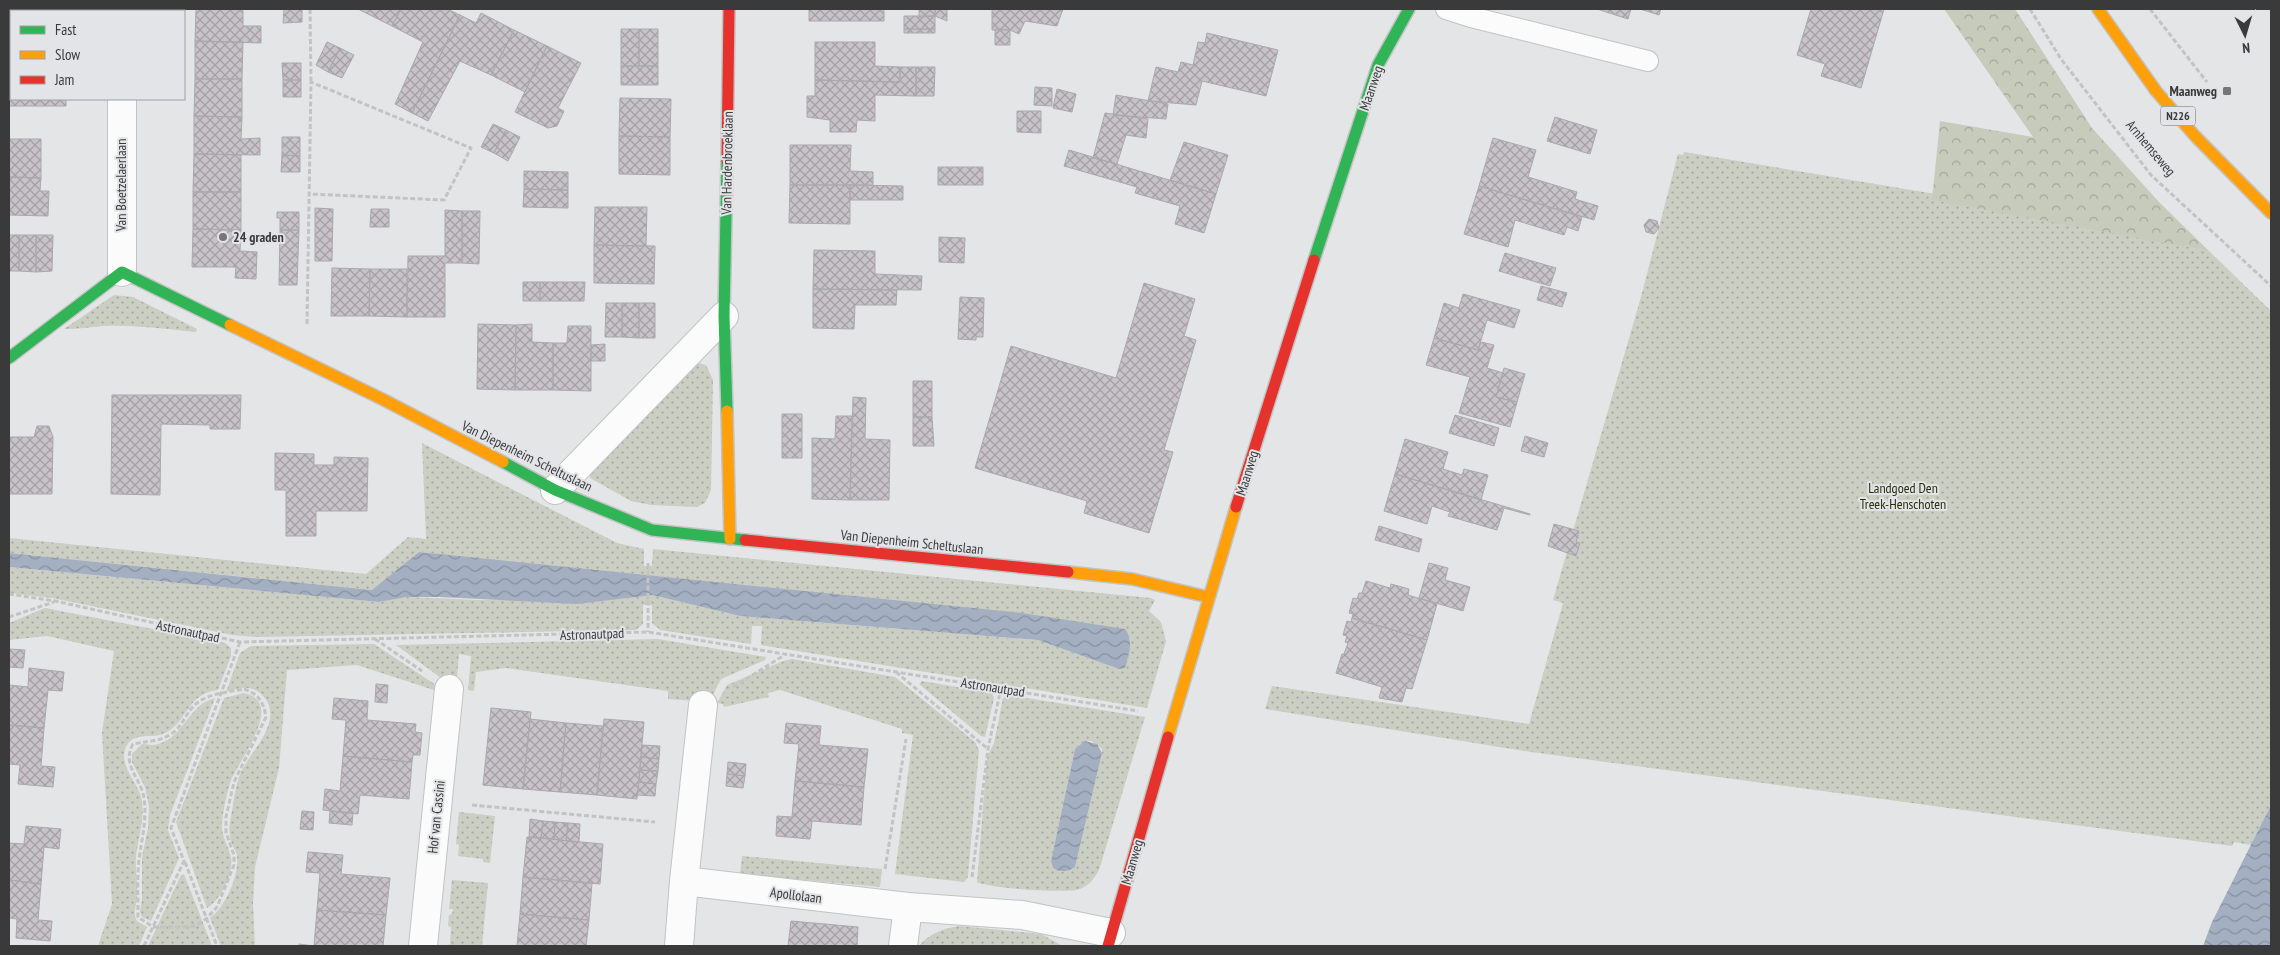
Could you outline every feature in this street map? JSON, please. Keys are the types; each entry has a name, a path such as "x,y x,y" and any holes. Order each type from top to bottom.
{"street":[{"name":"Van Hardenbroeklaan","path":"729,9 724,316 730,539"},
{"name":"Maanweg","path":"1109,940 1208,597 1310,272 1378,65 1409,9"},
{"name":"N226","path":"2098,9 2156,91 2195,136 2271,213"},
{"name":"Van Boetzelaerlaan","path":"122,100 122,272"},
{"path":"9,358 122,272"},
{"name":"Van Diepenheim Scheltuslaan","path":"122,272 384,400 555,490 652,530 1132,579 1208,597"},
{"path":"555,490 724,316"},
{"name":"Hof van Cassini","path":"424,946 449,689"},
{"path":"679,946 703,705"},
{"name":"Apollolaan","path":"684,881 908,907 1022,915 1109,940"},
{"path":"903,946 908,907"}],"lane":[{"path":"1446,9 1470,17 1648,61"}],"path":[{"path":"306,362 310,194 310,9"},
{"name":"Arnhemseweg","path":"2030,9 2061,59 2151,175 2271,286"},
{"path":"2150,9 2208,82"},
{"path":"310,194 444,200 470,148 311,82"},
{"path":"648,562 648,632"},
{"name":"Astronautpad","path":"9,594 55,602 240,642 648,632 783,656 1001,688 1173,718"},
{"path":"9,617 55,602"},
{"path":"374,639 449,689"},
{"path":"217,946 171,828 240,642"},
{"path":"703,705 783,656"},
{"path":"896,672 988,748"},
{"path":"968,910 988,748 1001,688"},
{"path":"244,689 251,691 259,697 265,707 266,717 234,782 226,817 226,833 234,855 234,865 217,907 206,918 195,926 153,927 138,917 139,862 146,825 145,806 143,790 129,764 128,753 133,744 158,741 170,734 181,725 198,701 209,696 244,689"},
{"path":"880,904 906,739"},
{"path":"438,802 690,825"},
{"path":"144,946 184,861"}],"green space":[{"path":"1944,9 2015,9 2092,128 2159,202 2209,251 1932,200 1940,121 2033,137"},
{"name":"Landgoed Den Treek-Henschoten","path":"1684,152 2126,226 2154,240 2209,251 2271,311 2271,805 2251,845 2234,842 2232,846 1524,751 1265,709 1272,686 1529,724 1563,603 1553,600 1641,297 1678,154 1683,155"},
{"path":"114,295 133,297 197,329 196,332 126,326 64,329"},
{"path":"693,362 706,365 713,380 711,490 705,503 697,507 651,505 631,501 590,478 590,471"},
{"path":"422,443 617,543 644,549 644,566 652,566 653,549 1151,598 1155,600 1149,611 1161,622 1166,641 1147,708 761,645 762,626 752,626 751,644 660,630 652,623 652,605 643,605 643,624 636,630 256,637 232,635 52,598 9,593 9,567 379,602 407,597 480,600 652,595 740,616 1038,640 1119,669 1128,659 1130,638 419,552 373,590 9,553 9,538 366,574 408,537 426,539"},
{"path":"45,608 225,643 231,648 231,656 218,690 207,692 199,697 171,730 163,734 138,737 129,742 126,747 124,760 139,791 143,812 136,857 137,899 135,915 137,921 147,927 139,946 98,946 112,904 102,733 114,651 47,636 9,640 9,623"},
{"path":"658,639 766,657 765,660 721,679 709,702 668,699 668,691 506,668 476,672 474,691 468,690 471,656 459,654 456,689 396,645"},
{"path":"374,644 439,687 435,687 434,690 357,665 287,670 279,768 255,867 253,903 255,946 221,946 210,918 216,913 226,898 236,872 237,855 231,842 229,831 236,788 241,772 264,736 270,716 269,706 264,697 256,690 242,688 226,692 240,653 251,646"},
{"path":"792,659 895,677 975,742 979,750 968,877 964,882 895,874 913,735 902,733 902,729 780,690 768,693 769,697 724,707 723,704 717,703 727,685"},
{"path":"922,681 992,693 994,698 985,737 981,736 919,684"},
{"path":"244,693 256,699 261,708 260,720 256,734 234,773 224,806 222,828 231,858 228,879 217,899 207,908 176,822 224,698"},
{"path":"1009,695 1145,717 1100,867 1092,880 1080,889 1061,891 1028,890 977,882 987,757 994,743 1003,698","holes":["1088,741 1092,741 1102,749 1102,753 1075,867 1067,871 1059,871 1053,868 1051,861 1075,749"]},
{"path":"215,698 170,815 168,830 179,858 151,921 142,917 140,912 142,899 142,857 148,828 149,807 145,787 132,762 132,754 142,744 156,745 167,740 181,728 192,713 206,701"},
{"path":"459,812 495,816 490,863 483,862 483,859 458,856 459,845 456,844"},
{"path":"742,856 882,869 880,887 740,874"},
{"path":"184,874 212,946 148,946 181,875"},
{"path":"452,880 488,883 482,946 446,946 450,944 451,927 448,926 449,915 452,914 453,909 449,909"},
{"path":"960,926 1041,934 1063,946 919,946 938,932"}],"water":[{"path":"419,552 1022,613 1125,629 1128,633 1130,648 1125,668 1119,669 1038,640 740,616 652,595 577,604 439,597 407,597 379,602 9,567 9,553 372,590"},
{"path":"1085,741 1097,744 1102,753 1075,867 1067,871 1056,870 1053,868 1051,861 1075,749"},
{"path":"2271,805 2271,946 2203,946 2212,922"}],"building":[{"path":"9,9 23,9 10,10 9,23"},
{"path":"196,9 243,9 243,26 261,26 261,43 195,41"},
{"path":"284,9 302,9 302,22 283,23"},
{"path":"358,9 401,9 392,26"},
{"path":"401,9 447,9 460,15 412,113 395,104 423,42 392,26"},
{"path":"809,9 884,9 884,21 809,21"},
{"path":"919,9 935,9 935,16 919,17"},
{"path":"935,9 947,9 947,21 935,16"},
{"path":"992,9 1063,9 1057,26 1025,21 1019,34 1010,30 992,30"},
{"path":"1597,9 1631,9 1628,19"},
{"path":"1640,9 1661,9 1659,15"},
{"path":"1811,9 1884,9 1861,88 1821,76 1825,64 1797,55"},
{"path":"481,13 514,30 491,75 460,61 428,121 412,113 460,15 476,23"},
{"path":"904,16 935,16 935,29 904,29"},
{"path":"621,29 639,29 639,66 621,66"},
{"path":"639,29 658,29 658,66 639,66"},
{"path":"904,29 935,29 935,33 904,33"},
{"path":"995,29 1010,30 1010,45 995,45"},
{"path":"514,30 547,46 525,92 491,75"},
{"path":"1207,33 1278,50 1266,96 1202,81 1196,105 1148,101 1156,67 1178,72 1181,62 1193,65 1198,42 1205,43"},
{"path":"195,41 243,42 242,79 195,79"},
{"path":"327,42 340,48 328,72 316,65"},
{"path":"815,42 875,42 875,66 900,67 900,82 815,80"},
{"path":"547,46 581,63 558,108 564,111 557,126 548,128 515,112"},
{"path":"340,48 354,55 342,78 328,72"},
{"path":"282,63 301,63 301,80 283,80"},
{"path":"621,66 658,66 658,85 621,85"},
{"path":"900,67 916,67 916,96 875,95 875,121 857,120 856,132 830,132 830,120 807,117 807,96 815,96 815,80 900,82"},
{"path":"916,67 935,67 934,96 916,96"},
{"path":"195,79 242,79 242,117 194,116"},
{"path":"283,80 301,80 301,97 283,97"},
{"path":"1035,87 1052,88 1052,106 1034,105"},
{"path":"1057,89 1076,94 1072,112 1053,108"},
{"path":"9,91 10,100 66,100 66,106 9,106"},
{"path":"1116,95 1168,104 1166,119 1113,115"},
{"path":"620,98 671,99 670,137 619,136"},
{"path":"1017,111 1041,111 1041,133 1017,132"},
{"path":"1105,113 1148,119 1146,138 1126,135 1117,164 1093,158"},
{"path":"194,116 242,117 241,139 260,138 260,155 194,154"},
{"path":"1555,117 1597,130 1590,154 1547,141"},
{"path":"493,124 506,130 494,153 481,147"},
{"path":"506,130 520,137 508,161 494,153"},
{"path":"619,136 670,137 670,175 619,174"},
{"path":"282,137 300,137 300,156 282,155"},
{"path":"1493,138 1536,150 1528,177 1577,192 1575,199 1598,206 1594,220 1479,186"},
{"path":"9,139 41,139 41,178 9,177"},
{"path":"1184,142 1228,155 1216,194 1170,180"},
{"path":"790,145 851,145 850,171 873,172 873,185 790,185"},
{"path":"1069,150 1216,194 1204,233 1175,224 1180,206 1135,193 1137,187 1064,166"},
{"path":"194,154 241,155 241,192 193,192"},
{"path":"282,155 300,156 300,172 281,172"},
{"path":"938,167 983,167 983,185 938,185"},
{"path":"524,171 568,172 568,190 524,189"},
{"path":"9,177 41,178 40,191 49,191 48,216 9,215"},
{"path":"790,185 850,185 850,224 789,223"},
{"path":"850,185 903,186 903,200 850,200"},
{"path":"1479,186 1582,217 1578,231 1567,227 1564,235 1515,220 1508,247 1464,234"},
{"path":"524,189 568,190 568,208 523,207"},
{"path":"193,192 241,192 241,230 193,229"},
{"path":"595,207 647,207 646,246 594,245"},
{"path":"315,208 333,209 332,261 315,261"},
{"path":"371,209 389,209 389,227 370,227"},
{"path":"445,210 462,211 462,263 445,263 445,317 407,317 408,256 445,256"},
{"path":"462,211 480,211 479,264 462,263"},
{"path":"277,212 299,212 299,230 280,230 280,218 277,218"},
{"path":"1649,219 1657,221 1659,228 1654,234 1646,232 1644,225"},
{"path":"193,229 241,230 240,251 257,252 256,279 235,278 236,267 192,267"},
{"path":"280,230 299,230 297,285 279,285"},
{"path":"9,235 19,235 19,271 9,271"},
{"path":"19,235 36,235 36,272 19,271"},
{"path":"36,235 53,235 52,271 36,272"},
{"path":"939,237 965,238 964,263 939,262"},
{"path":"594,245 655,246 654,284 594,283"},
{"path":"814,250 875,251 875,274 922,276 921,290 813,289"},
{"path":"1505,253 1556,268 1550,286 1499,271"},
{"path":"332,268 370,269 369,316 331,316"},
{"path":"370,269 407,269 407,317 369,316"},
{"path":"523,282 540,282 540,301 523,301"},
{"path":"540,282 585,282 584,301 540,301"},
{"path":"1144,283 1195,299 1184,336 1196,340 1164,450 1173,452 1149,533 1084,513 1087,501 975,468 1011,346 1116,378"},
{"path":"1541,286 1567,293 1562,307 1537,300"},
{"path":"813,289 897,290 896,305 855,305 854,329 813,328"},
{"path":"1463,294 1520,310 1514,328 1487,320 1478,350 1434,338 1444,303 1459,308"},
{"path":"960,297 984,298 983,337 976,337 976,340 958,339"},
{"path":"606,303 622,303 622,337 605,337"},
{"path":"622,303 639,303 639,338 622,337"},
{"path":"639,303 655,303 655,338 639,338"},
{"path":"478,324 516,325 515,390 477,389"},
{"path":"532,324 532,342 553,343 553,390 515,390 516,325"},
{"path":"568,326 591,326 591,391 553,390 553,343 567,343"},
{"path":"1434,338 1478,350 1481,342 1494,345 1487,368 1503,373 1496,397 1517,402 1510,427 1459,413 1470,377 1426,365"},
{"path":"605,344 605,361 591,361 591,345"},
{"path":"1504,368 1525,374 1517,402 1496,397"},
{"path":"913,381 932,381 932,417 913,417"},
{"path":"112,395 241,395 240,429 210,429 210,425 161,424 160,495 111,494"},
{"path":"853,397 866,398 865,439 890,440 889,500 850,500"},
{"path":"782,414 802,414 802,458 782,458"},
{"path":"1455,415 1499,428 1494,446 1449,433"},
{"path":"836,416 852,416 850,500 812,499 812,438 835,439"},
{"path":"913,417 932,417 934,446 913,446"},
{"path":"37,426 49,426 53,437 52,494 9,494 9,437 34,437"},
{"path":"1525,436 1548,443 1544,457 1521,451"},
{"path":"1405,439 1448,452 1443,469 1462,475 1464,469 1488,475 1481,500 1395,474"},
{"path":"275,453 314,454 314,465 334,465 334,457 368,458 367,511 316,511 316,536 286,536 286,490 275,490"},
{"path":"1395,474 1530,515 1504,508 1497,530 1448,516 1450,512 1432,506 1427,524 1384,511"},
{"path":"1554,524 1579,531 1576,542 1580,543 1576,556 1548,546"},
{"path":"1379,526 1422,539 1419,552 1375,540"},
{"path":"1429,563 1448,568 1445,580 1470,587 1463,611 1419,598"},
{"path":"1366,581 1390,588 1391,584 1409,589 1408,595 1437,604 1427,640 1352,618 1353,614 1349,613 1353,598 1357,599 1359,593 1362,593"},
{"path":"1352,618 1427,640 1412,689 1406,688 1402,702 1379,698 1382,687 1336,673 1348,643 1345,642 1347,636 1343,635 1347,621 1351,622"},
{"path":"9,649 25,650 23,668 9,667"},
{"path":"29,668 64,672 62,691 48,690 44,728 9,725 9,685 28,687"},
{"path":"376,684 388,685 387,703 375,702"},
{"path":"334,698 368,701 367,720 416,724 415,732 422,733 420,755 413,755 412,762 343,756 346,720 332,719"},
{"path":"491,708 531,712 523,789 483,785"},
{"path":"530,719 566,723 560,792 523,789"},
{"path":"604,719 644,722 637,799 597,795"},
{"path":"566,723 603,726 597,795 560,792"},
{"path":"786,723 821,726 819,745 868,749 864,787 795,781 799,744 784,743"},
{"path":"9,725 44,728 41,766 55,767 53,787 18,784 20,765 9,764"},
{"path":"642,745 660,746 659,759 641,757"},
{"path":"343,756 412,762 409,799 360,795 358,814 323,810 325,789 340,791"},
{"path":"641,757 659,759 658,771 640,770"},
{"path":"728,762 746,764 745,776 727,774"},
{"path":"640,770 658,771 656,784 639,782"},
{"path":"727,774 745,776 743,788 726,786"},
{"path":"795,781 864,787 861,825 812,821 810,839 776,836 777,816 792,817"},
{"path":"639,782 656,784 655,796 637,795"},
{"path":"302,811 314,812 313,830 300,829"},
{"path":"330,811 353,813 352,825 329,823"},
{"path":"530,819 543,821 541,838 529,837"},
{"path":"543,821 555,822 554,839 541,838"},
{"path":"555,822 568,823 566,841 554,839"},
{"path":"568,823 580,824 579,842 566,841"},
{"path":"26,826 61,829 59,849 44,847 41,884 9,880 9,843 24,844"},
{"path":"527,837 603,844 600,884 523,877"},
{"path":"308,852 343,855 341,874 390,878 386,915 317,910 320,873 306,872"},
{"path":"523,877 592,883 589,920 520,914"},
{"path":"9,880 41,884 38,920 52,921 50,941 16,938 17,919 9,918"},
{"path":"317,910 386,915 383,946 314,946"},
{"path":"520,914 589,920 586,946 517,946"},
{"path":"791,921 858,927 857,946 788,946"}],"traffic: fast":[{"path":"1314,260 1378,65 1409,9"},
{"path":"727,161 724,316 727,411"},
{"path":"9,358 122,272 230,325"},
{"path":"503,462 555,490 652,530 745,540"}],"traffic: slow":[{"path":"2098,9 2156,91 2195,136 2271,213"},
{"path":"230,325 384,400 503,462"},
{"path":"727,411 730,539"},
{"path":"1168,737 1236,507"},
{"path":"1068,572 1132,579 1208,597"}],"traffic: jam":[{"path":"727,161 729,9"},
{"path":"1236,507 1314,260"},
{"path":"745,540 1068,572"},
{"path":"1108,946 1168,737"}],"place":[{"name":"Maanweg","path":"2227,91"},
{"name":"24 graden","path":"223,237"}]}
